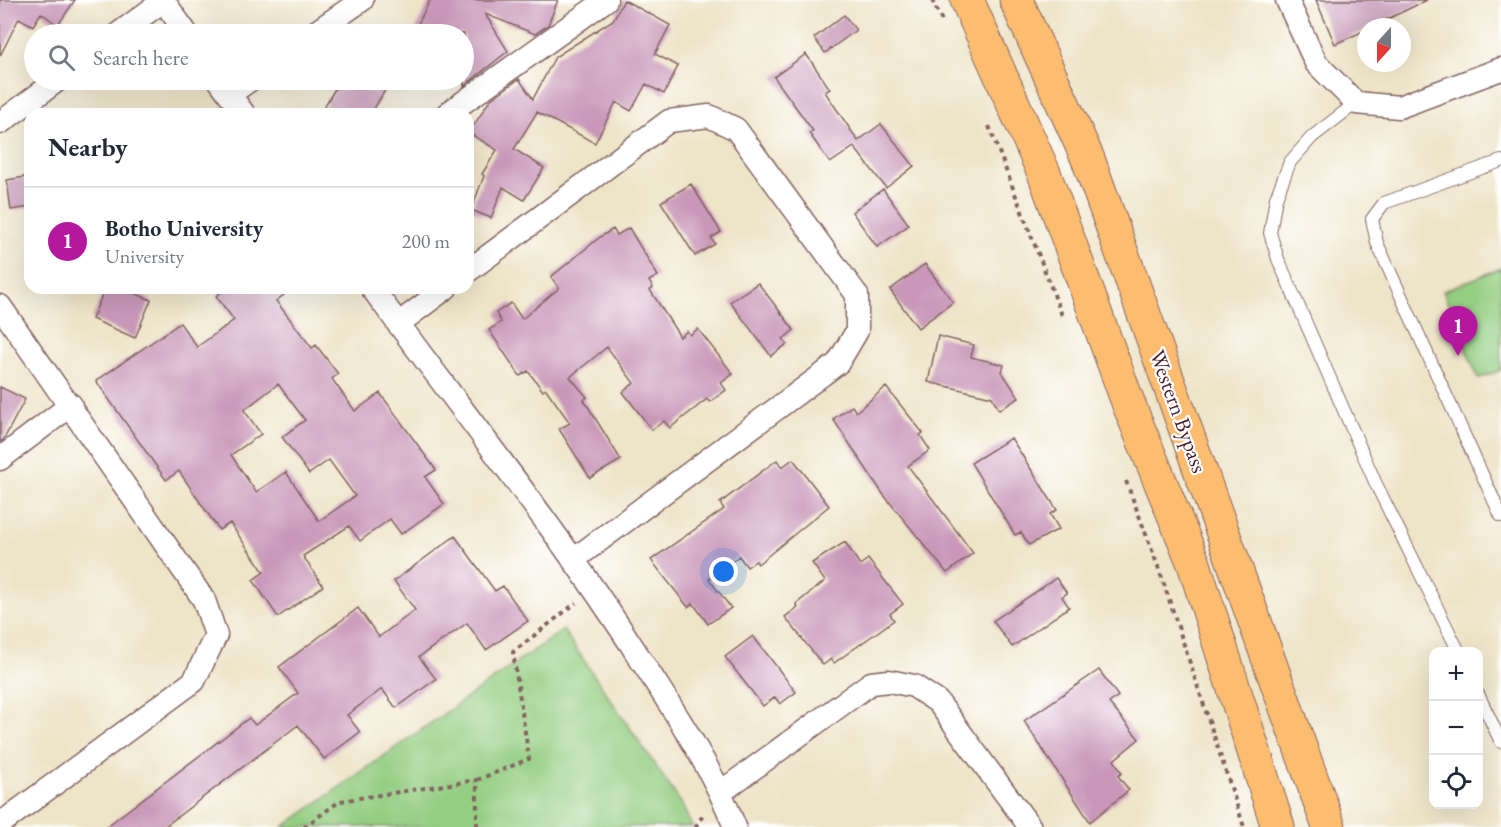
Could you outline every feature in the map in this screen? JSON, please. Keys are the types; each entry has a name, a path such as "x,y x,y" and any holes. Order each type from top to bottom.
{"highway":[{"path":"956,0 1044,173"},
{"name":"Western Bypass","path":"967,0 1044,173 1129,405 1194,564 1278,827"},
{"name":"Western Bypass","path":"1016,0 1088,159 1329,827"},
{"path":"1024,0 1088,159"}],"street":[{"path":"131,24 163,0 180,24"},
{"path":"327,24 362,0"},
{"path":"455,108 606,0"},
{"path":"1287,0 1316,63 1356,103 1399,107 1501,69"},
{"path":"0,123 45,90"},
{"path":"226,90 240,108"},
{"path":"474,267 669,121 709,116 736,129 857,295 857,331 838,363 573,560"},
{"path":"376,294 595,588 686,729 721,792 735,827"},
{"path":"398,324 438,294"},
{"path":"0,306 71,405 204,600 216,635 194,681 0,824"},
{"path":"0,459 71,405"},
{"path":"721,792 871,684 889,681 914,686 939,702 1030,827"}],"lane":[{"path":"1356,103 1311,136 1290,162 1276,198 1270,233 1278,259 1376,484 1457,647"},
{"path":"1501,161 1384,203 1372,219 1377,243 1501,516"},
{"path":"1482,701 1501,742"}],"path":[{"path":"932,0 947,31"},
{"path":"985,117 1066,326"},
{"path":"1126,480 1159,569 1244,827"},
{"path":"303,827 340,801 477,780 529,759 513,652 595,588"},
{"path":"477,780 477,827"}],"green space":[{"path":"1501,268 1501,370 1478,379 1443,291"},
{"path":"563,630 681,803 692,827 283,827"}],"building":[{"path":"0,0 75,0 59,24 41,13 34,24 19,18 0,56"},
{"path":"430,0 558,0 548,25 535,34 485,14 508,51 474,78 474,24 418,24"},
{"path":"624,0 670,25 655,54 678,66 664,94 646,84 631,111 616,102 595,143 537,112 514,149 544,168 524,200 503,187 491,218 474,211 474,202 484,176 482,174 497,150 474,136 474,125 490,100 519,79 533,99 555,57 613,20"},
{"path":"1316,0 1427,0 1390,18 1357,18 1357,34 1335,44"},
{"path":"844,15 856,30 825,53 814,38"},
{"path":"806,54 830,89 825,92 858,141 881,124 914,166 886,188 854,147 830,163 809,133 813,131 774,77"},
{"path":"334,90 385,90 375,108 324,108"},
{"path":"24,177 24,208 11,210 7,180"},
{"path":"691,184 721,232 711,238 715,244 695,256 661,202"},
{"path":"883,189 909,225 877,247 852,212"},
{"path":"629,228 658,276 649,281 653,288 650,290 680,337 687,331 690,335 698,329 733,374 721,383 726,390 710,402 707,399 670,428 664,421 652,430 623,392 634,383 607,347 570,377 587,397 584,400 621,460 590,478 559,429 570,423 546,389 543,391 528,371 520,376 489,330 501,322 496,313 511,303 522,319 559,288 551,277 600,237 613,229 617,235"},
{"path":"925,264 953,302 918,328 890,290"},
{"path":"758,283 794,330 783,339 787,344 771,356 730,302"},
{"path":"102,294 137,294 151,300 135,338 92,319"},
{"path":"219,294 285,294 276,301 312,348 316,345 338,374 332,379 355,411 380,393 436,470 425,477 444,504 401,534 390,519 360,541 349,526 303,556 323,586 278,617 253,580 264,572 230,523 219,530 179,471 166,480 96,381 180,323 197,347 234,320 216,296","holes":["278,384 305,420 282,437 309,474 329,460 355,496 319,521 286,472 256,492 231,455 261,434 244,410"]},
{"path":"938,336 974,345 971,357 1004,365 1002,372 1019,398 999,410 992,397 928,382"},
{"path":"0,387 25,399 4,439 0,442"},
{"path":"886,387 923,433 920,435 930,450 908,466 973,553 947,573 883,494 833,419 852,406 856,412"},
{"path":"1011,438 1057,510 1050,514 1059,529 1029,545 1021,532 1015,535 971,463"},
{"path":"793,459 829,506 758,564 756,561 747,567 739,556 709,579 731,608 708,624 693,603 688,607 651,560 724,509 720,503 777,460 782,467"},
{"path":"455,536 495,591 503,586 528,621 486,650 467,623 419,657 436,679 396,708 382,689 347,715 360,732 324,759 298,725 164,827 106,827 249,718 255,725 298,693 279,667 358,608 379,637 415,610 394,581"},
{"path":"845,542 860,565 868,559 903,604 890,614 894,620 834,663 831,659 823,665 785,617 798,607 796,604 825,581 812,563"},
{"path":"1056,578 1067,593 1062,597 1069,607 1012,647 993,621"},
{"path":"753,636 796,692 780,704 775,697 763,706 725,657"},
{"path":"1099,670 1118,696 1109,703 1139,739 1114,760 1122,773 1118,776 1129,790 1090,822 1024,721"}],"place":[{"name":"Botho University","path":"1458,356"}]}
